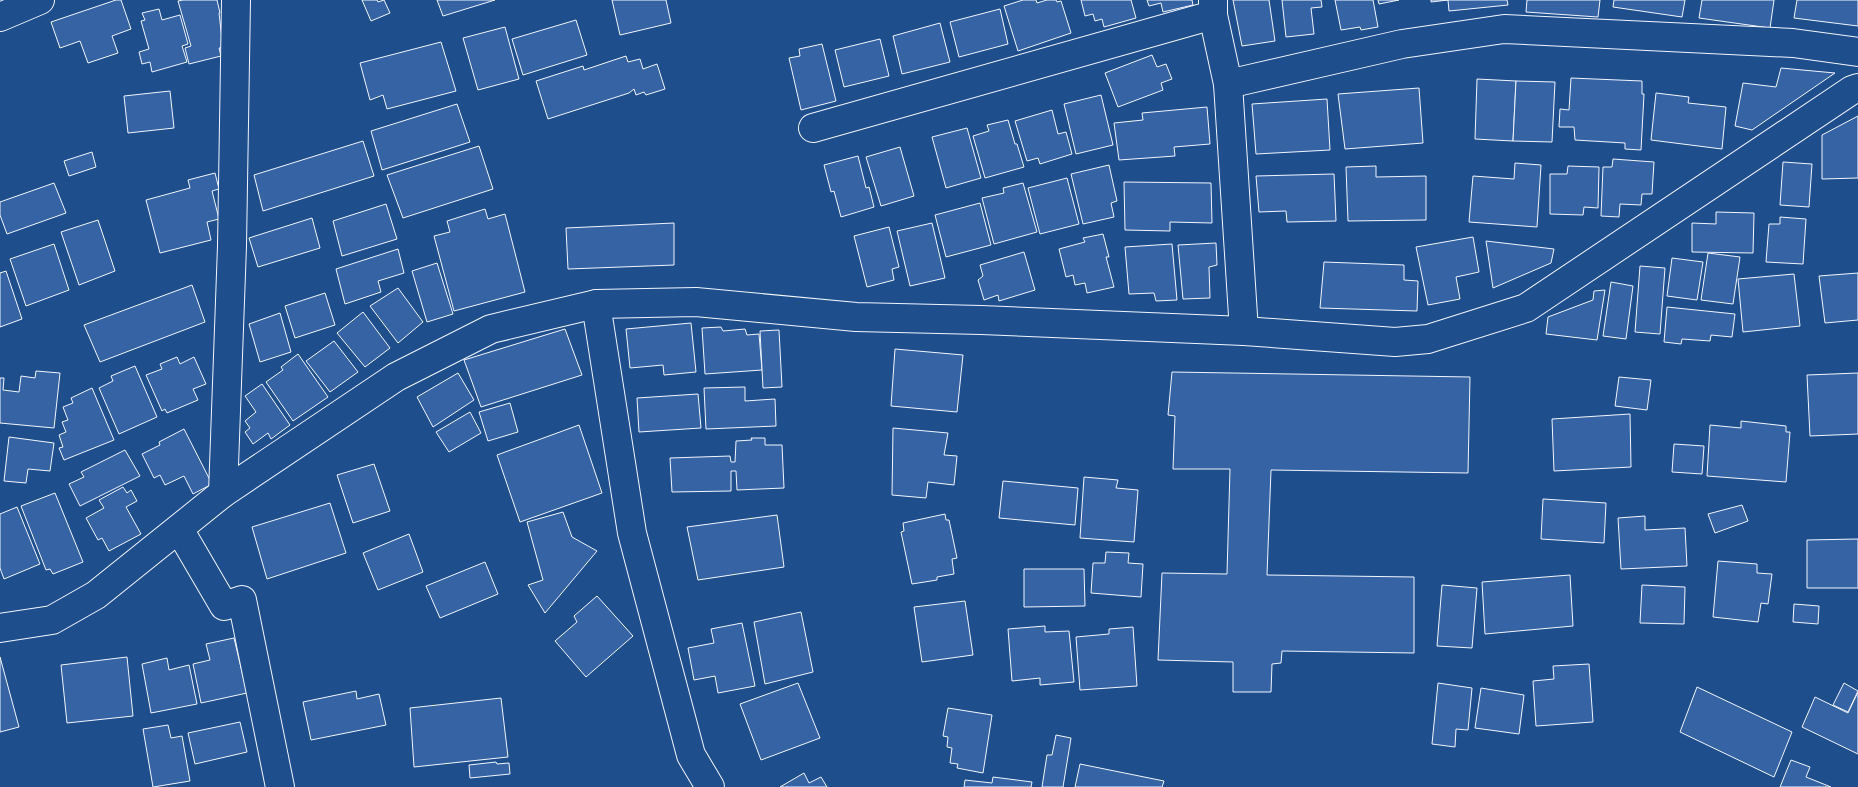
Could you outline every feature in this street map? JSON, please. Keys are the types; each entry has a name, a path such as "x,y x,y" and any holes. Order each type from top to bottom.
{"street":[{"path":"0,17 40,0"},
{"path":"223,493 232,246 236,0"},
{"path":"813,128 1213,7 1228,84 1244,331"},
{"path":"1228,84 1402,44 1504,29 1793,43 1858,52"},
{"path":"0,628 52,620 96,595 223,493 396,377 491,329 596,304 696,302 856,317 981,320 1244,331 1395,342 1428,339 1526,308 1852,90 1858,88"},
{"path":"596,304 632,533 691,755 710,787"},
{"path":"179,529 224,606 242,600 280,787"}],"building":[{"path":"121,0 131,29 112,36 118,53 88,63 80,41 60,48 51,22"},
{"path":"217,0 223,48 219,48 221,56 189,64 185,48 191,46 178,1"},
{"path":"362,0 377,0 378,2 384,0 390,13 371,21"},
{"path":"437,0 495,0 443,16"},
{"path":"612,0 666,0 671,23 620,35"},
{"path":"1023,0 1036,0 1037,3 1047,0 1061,1 1071,33 1018,51 1004,6"},
{"path":"1081,0 1131,0 1136,18 1104,27 1102,19 1095,21 1093,14 1085,16"},
{"path":"1147,0 1192,0 1193,5 1163,12 1161,3 1149,6"},
{"path":"1233,0 1269,0 1275,41 1242,46"},
{"path":"1282,0 1321,0 1322,7 1311,8 1314,34 1286,37"},
{"path":"1335,0 1373,0 1378,27 1361,30 1360,27 1341,30"},
{"path":"1378,0 1399,0 1379,4"},
{"path":"1431,0 1448,0 1431,2"},
{"path":"1448,0 1507,0 1508,5 1449,11"},
{"path":"1527,0 1600,0 1598,17 1526,12"},
{"path":"1614,0 1685,0 1682,17 1613,7"},
{"path":"1702,0 1774,0 1770,28 1699,18"},
{"path":"1797,0 1858,0 1858,26 1794,18"},
{"path":"159,9 162,20 180,15 188,44 182,46 187,62 152,72 150,62 142,64 139,52 149,49 141,21 145,20 142,13"},
{"path":"1000,9 1008,44 959,57 950,22"},
{"path":"576,20 587,55 523,75 512,39"},
{"path":"940,23 950,62 902,74 893,36"},
{"path":"505,27 519,79 478,90 463,38"},
{"path":"880,39 889,76 844,87 835,50"},
{"path":"441,42 456,91 387,109 383,95 370,100 360,63"},
{"path":"822,44 836,101 801,110 789,58 800,56 799,49"},
{"path":"1152,55 1157,67 1166,64 1172,79 1161,83 1163,90 1118,107 1105,73"},
{"path":"626,56 628,62 640,59 643,69 657,64 665,89 646,95 644,92 636,95 634,89 629,93 548,119 536,81 583,66 584,70"},
{"path":"1781,68 1835,73 1752,130 1735,126 1743,83 1776,87"},
{"path":"1571,78 1642,81 1642,94 1644,94 1641,150 1625,149 1625,143 1575,140 1574,127 1559,127 1560,109 1569,110"},
{"path":"1477,79 1516,81 1513,141 1475,139"},
{"path":"1516,81 1555,82 1552,142 1513,141"},
{"path":"1419,88 1423,143 1345,149 1338,94"},
{"path":"170,91 174,128 128,133 124,96"},
{"path":"1656,93 1689,97 1688,103 1726,107 1722,149 1651,140"},
{"path":"1101,95 1113,145 1076,154 1064,104"},
{"path":"1327,99 1330,150 1256,154 1252,104"},
{"path":"457,104 470,142 382,170 371,131"},
{"path":"1207,107 1210,144 1174,147 1175,156 1119,160 1114,123 1143,120 1142,113"},
{"path":"1052,110 1058,134 1066,132 1072,154 1040,164 1038,158 1027,161 1015,121"},
{"path":"1858,116 1858,178 1822,179 1822,135"},
{"path":"1008,120 1024,167 985,178 973,136 989,131 987,125"},
{"path":"967,128 981,178 946,188 932,137"},
{"path":"363,141 374,176 263,211 254,175"},
{"path":"479,146 493,189 403,218 387,175"},
{"path":"900,147 914,196 881,206 866,157"},
{"path":"92,152 96,167 69,176 64,161"},
{"path":"858,156 866,188 869,187 874,207 841,217 834,191 831,192 824,165"},
{"path":"1613,159 1654,162 1652,194 1642,194 1641,205 1620,204 1619,217 1601,216 1603,167 1612,167"},
{"path":"1783,162 1812,164 1809,207 1780,205"},
{"path":"1515,163 1541,165 1537,227 1469,222 1473,176 1514,179"},
{"path":"1109,165 1117,201 1111,203 1114,217 1083,224 1071,174"},
{"path":"1376,166 1376,177 1426,176 1426,220 1348,221 1346,167"},
{"path":"1568,166 1599,167 1598,208 1584,207 1583,215 1550,214 1550,174 1567,174"},
{"path":"215,173 219,189 212,191 219,219 207,222 211,240 160,253 146,200 190,188 188,180"},
{"path":"1334,174 1336,221 1287,222 1286,211 1259,212 1256,176"},
{"path":"1067,178 1079,224 1040,234 1028,188"},
{"path":"1124,182 1211,183 1212,223 1170,222 1170,231 1125,230"},
{"path":"54,183 66,213 7,234 0,215 0,202"},
{"path":"1023,183 1037,232 994,244 982,198 1004,193 1003,188"},
{"path":"980,203 991,245 946,257 935,215"},
{"path":"386,204 397,239 342,256 333,221"},
{"path":"485,209 488,219 505,214 525,292 454,311 434,236 450,232 447,221"},
{"path":"1716,212 1754,213 1753,253 1692,252 1692,223 1716,224"},
{"path":"1780,217 1806,219 1803,264 1766,262 1769,224 1780,224"},
{"path":"312,218 320,248 258,267 249,238"},
{"path":"98,220 115,271 79,285 61,232"},
{"path":"674,223 674,265 568,269 566,228"},
{"path":"932,223 945,278 910,286 897,231"},
{"path":"889,227 899,267 892,269 894,280 867,287 854,236"},
{"path":"1103,234 1109,257 1106,257 1114,287 1087,293 1085,283 1075,285 1073,275 1066,277 1059,249 1085,242 1083,238"},
{"path":"1473,237 1479,272 1456,277 1460,299 1428,305 1416,247"},
{"path":"1486,241 1554,249 1551,263 1493,288"},
{"path":"1216,243 1217,265 1209,267 1210,298 1183,299 1178,245"},
{"path":"54,244 69,290 26,306 10,259"},
{"path":"1172,244 1177,300 1156,301 1154,293 1129,294 1125,247"},
{"path":"398,249 404,273 378,281 381,292 345,304 336,269"},
{"path":"1024,252 1035,290 999,301 998,295 984,300 978,280 983,276 980,265"},
{"path":"1708,253 1740,257 1733,304 1701,300"},
{"path":"1672,258 1703,262 1697,300 1667,296"},
{"path":"1324,262 1404,265 1404,280 1418,281 1417,311 1320,308"},
{"path":"437,263 453,314 427,322 412,271"},
{"path":"1640,266 1665,268 1660,334 1635,332"},
{"path":"6,271 22,319 0,327 0,273"},
{"path":"1858,273 1858,320 1825,323 1819,276"},
{"path":"1794,274 1800,326 1743,332 1738,279"},
{"path":"1611,282 1633,286 1626,339 1603,336"},
{"path":"192,285 205,322 100,362 84,325"},
{"path":"398,288 423,322 398,343 370,306"},
{"path":"1605,290 1597,340 1546,334 1548,317 1593,300 1594,291"},
{"path":"325,293 335,325 295,338 285,306"},
{"path":"1667,307 1735,314 1732,337 1711,335 1710,341 1682,339 1681,344 1664,342"},
{"path":"363,312 390,348 365,367 337,333"},
{"path":"280,313 291,352 260,362 249,324"},
{"path":"691,323 696,372 664,375 663,365 630,368 626,329"},
{"path":"721,327 723,331 745,329 747,335 759,334 762,370 705,374 702,328"},
{"path":"565,329 582,375 481,407 464,360"},
{"path":"779,330 782,387 763,388 760,331"},
{"path":"334,341 358,372 330,392 306,361"},
{"path":"895,349 963,355 957,412 891,406"},
{"path":"298,354 328,397 293,421 266,382 283,370 281,367"},
{"path":"177,357 180,364 194,357 206,384 193,389 198,400 167,413 165,409 162,411 146,375 162,369 160,364"},
{"path":"135,366 157,417 119,434 99,388 113,381 111,376"},
{"path":"36,371 60,373 54,428 0,423 0,378 4,378 3,390 19,392 21,376 35,378"},
{"path":"1172,372 1470,377 1468,473 1271,470 1267,575 1414,577 1414,653 1282,651 1281,663 1272,664 1271,692 1233,692 1233,662 1158,660 1162,573 1227,574 1230,469 1173,469 1175,416 1168,415"},
{"path":"458,373 474,400 433,427 417,397"},
{"path":"1858,373 1858,434 1810,436 1807,375"},
{"path":"1619,377 1651,380 1647,410 1615,406"},
{"path":"262,384 290,425 271,439 268,433 253,444 245,432 250,428 245,421 256,412 245,396"},
{"path":"745,387 745,401 775,399 776,426 706,429 704,388"},
{"path":"92,388 114,440 64,460 59,448 63,447 59,435 66,432 62,422 68,420 63,407 73,403 71,398"},
{"path":"698,394 701,428 639,432 637,398"},
{"path":"510,403 518,432 488,441 479,412"},
{"path":"470,412 481,433 449,452 436,432"},
{"path":"1630,414 1631,467 1554,471 1552,419"},
{"path":"1741,421 1786,426 1786,432 1790,432 1786,482 1707,476 1710,425 1741,428"},
{"path":"579,425 602,493 520,522 497,455"},
{"path":"893,428 948,433 944,455 957,456 954,485 928,482 926,498 892,495"},
{"path":"184,429 212,484 193,494 184,476 165,485 160,475 154,478 142,454 160,445 159,442"},
{"path":"9,437 54,443 50,471 28,469 26,483 4,481"},
{"path":"751,438 765,438 765,445 782,445 784,488 737,490 736,471 731,471 731,491 672,492 670,458 730,456 731,462 735,462 736,441 752,440"},
{"path":"1674,444 1704,446 1702,474 1672,472"},
{"path":"125,450 140,476 80,506 69,484 84,477 81,472"},
{"path":"374,464 390,511 353,523 337,475"},
{"path":"1084,477 1118,480 1116,488 1138,490 1134,542 1080,538"},
{"path":"1003,481 1078,488 1075,525 999,518"},
{"path":"123,487 127,493 131,490 137,501 126,507 141,534 109,551 102,538 98,540 86,518 104,508 99,500"},
{"path":"55,493 83,562 53,574 50,569 46,570 21,506"},
{"path":"1543,499 1606,503 1604,543 1541,539"},
{"path":"330,503 346,553 267,579 252,527"},
{"path":"1742,505 1748,521 1715,533 1708,514"},
{"path":"17,507 40,564 4,579 0,568 0,514"},
{"path":"563,512 572,537 597,551 545,613 528,585 543,580 527,522"},
{"path":"945,514 946,520 949,520 957,558 952,559 954,574 937,577 937,580 912,584 901,532 904,531 903,523"},
{"path":"777,515 784,567 698,580 687,527"},
{"path":"1645,516 1645,530 1685,528 1687,566 1621,569 1618,518"},
{"path":"409,534 423,572 378,590 363,553"},
{"path":"1858,539 1858,588 1807,588 1807,540"},
{"path":"1106,552 1129,553 1128,563 1143,564 1141,597 1091,593 1093,563 1105,563"},
{"path":"1718,561 1757,564 1757,573 1772,574 1768,604 1761,603 1758,622 1713,617"},
{"path":"485,562 498,594 440,618 426,586"},
{"path":"1024,569 1084,569 1085,606 1024,607"},
{"path":"1570,575 1573,626 1485,634 1482,582"},
{"path":"1442,585 1477,588 1472,648 1437,646"},
{"path":"1642,585 1685,587 1684,624 1640,623"},
{"path":"597,596 633,636 586,677 555,641 577,622 574,616"},
{"path":"965,601 973,655 922,662 914,607"},
{"path":"1794,604 1819,606 1818,624 1793,622"},
{"path":"801,612 813,672 765,684 754,622"},
{"path":"742,623 755,686 718,693 715,676 694,680 688,648 714,643 711,629"},
{"path":"1045,626 1045,632 1069,631 1074,682 1040,685 1040,678 1012,681 1008,629"},
{"path":"1133,627 1137,686 1080,690 1076,637 1109,634 1109,629"},
{"path":"234,638 247,693 201,703 193,664 210,660 206,644"},
{"path":"0,657 19,727 0,732"},
{"path":"127,657 133,716 67,723 61,665"},
{"path":"167,658 169,670 189,665 197,704 151,713 142,664"},
{"path":"1589,664 1593,722 1536,726 1533,681 1554,679 1553,666"},
{"path":"798,683 820,738 761,760 740,704"},
{"path":"1438,683 1472,688 1468,730 1456,729 1455,747 1432,744"},
{"path":"1844,683 1858,691 1848,712 1833,705"},
{"path":"1697,687 1792,732 1774,777 1680,732"},
{"path":"1481,688 1524,695 1519,734 1475,728"},
{"path":"356,691 357,699 379,694 386,725 311,740 303,702"},
{"path":"1858,692 1858,754 1802,727 1815,697 1848,713"},
{"path":"501,698 508,757 414,767 410,708"},
{"path":"948,708 992,715 983,773 957,768 958,764 950,763 952,748 947,747 948,737 943,736"},
{"path":"240,722 247,752 195,764 188,733"},
{"path":"168,725 171,738 182,736 190,781 153,787 143,729"},
{"path":"1056,735 1071,738 1063,787 1042,787 1047,755 1052,755"},
{"path":"1791,760 1810,767 1806,777 1831,787 1780,787"},
{"path":"496,762 497,764 509,763 510,774 470,778 469,765"},
{"path":"1080,764 1164,781 1162,787 1075,787"},
{"path":"804,773 809,783 821,777 827,787 780,787"},
{"path":"993,777 1032,782 1031,787 964,787 965,780 992,783"}]}
